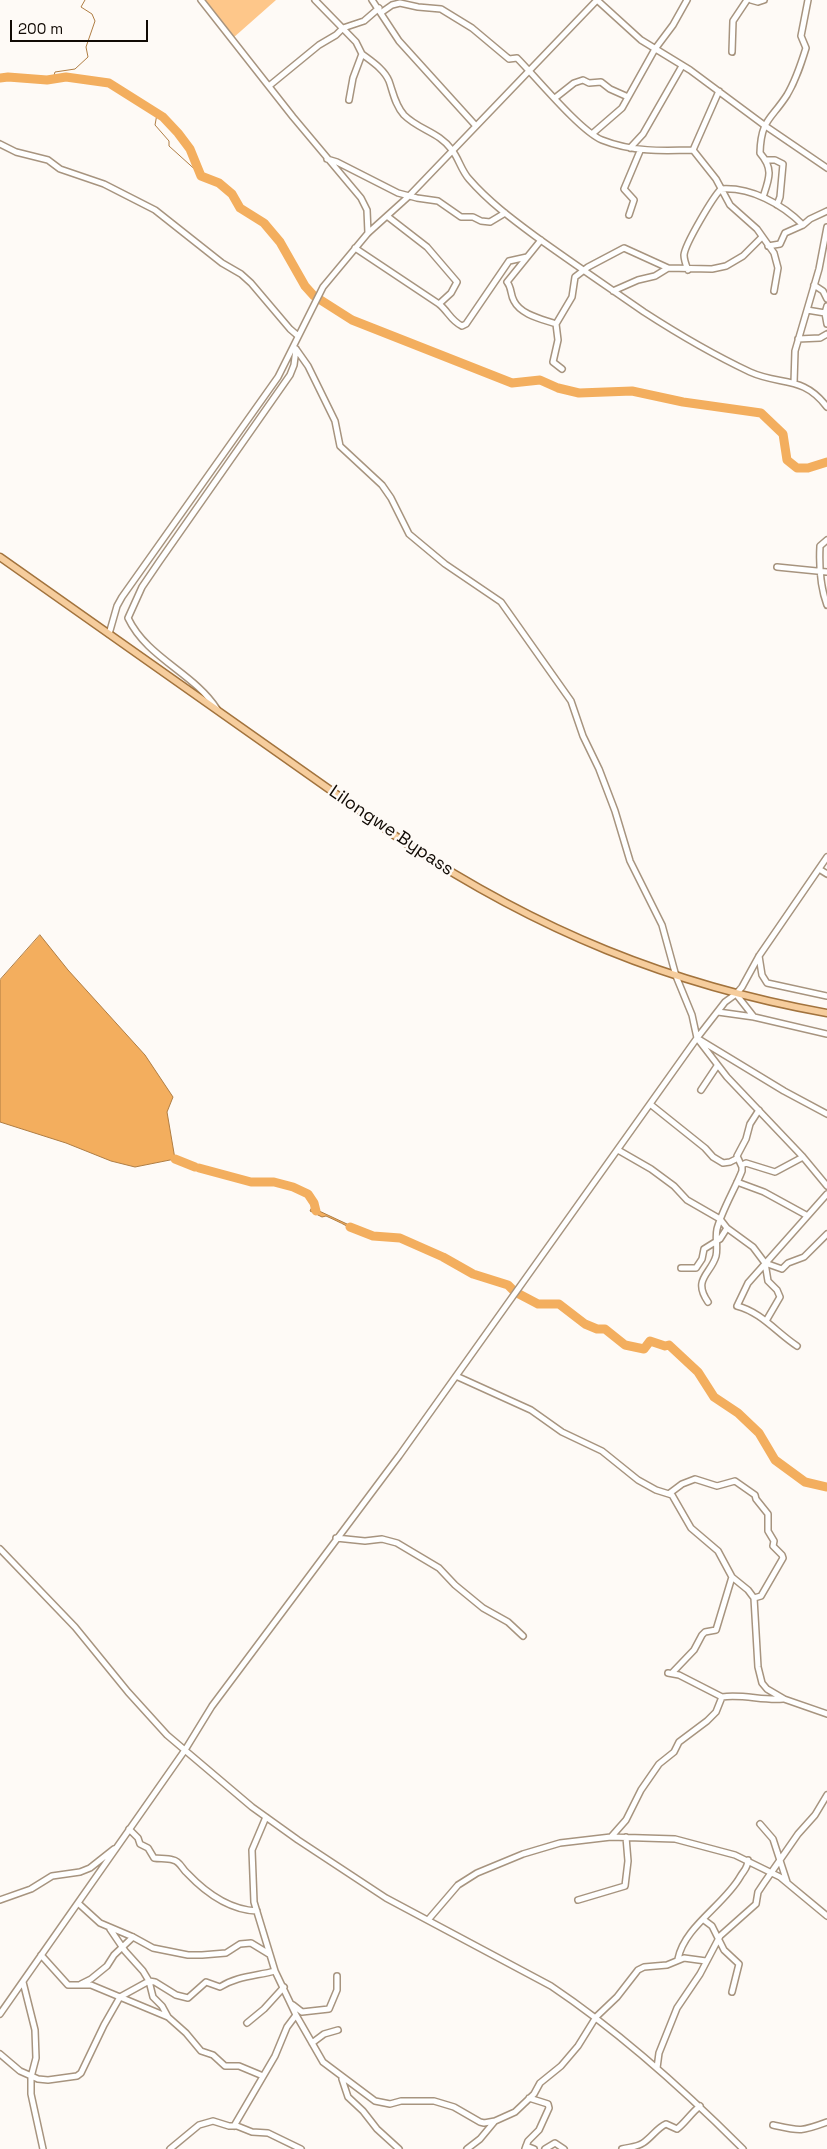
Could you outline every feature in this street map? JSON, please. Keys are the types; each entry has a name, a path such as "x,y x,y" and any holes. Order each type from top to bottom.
{"main road":[{"name":"Lilongwe Bypass","path":"0,558 404,842 457,876 500,900 573,937 640,964 736,994 827,1013"}],"street":[{"path":"201,0 268,86 365,204 368,233"},
{"path":"315,0 356,42 362,54 374,63 387,78 395,102 402,113 417,126 434,133 452,150 460,167 469,179 505,213 613,291 677,333 750,372 794,383 812,391 827,407"},
{"path":"372,0 389,27 416,62 476,126"},
{"path":"109,634 117,606 122,597 282,370 319,293 368,233 409,196 597,0 623,24 655,49 719,91 764,125 827,168"},
{"path":"592,134 618,113 655,49 673,25 687,0"},
{"path":"732,52 733,21 749,0 758,2 764,0"},
{"path":"763,197 770,172 766,160 760,153 760,137 764,125 786,97 798,75 806,48 801,36 808,0"},
{"path":"268,86 343,28 364,21 380,10 400,3 418,8 441,8 472,28 509,59 517,58 555,98 600,140 640,151 693,150"},
{"path":"349,100 353,78 362,54"},
{"path":"630,148 643,134 682,66"},
{"path":"555,98 582,80 589,83 601,82 610,89 628,97"},
{"path":"693,150 719,91"},
{"path":"0,144 16,152 48,160 67,172 104,184 155,210 222,263 252,283 296,338 294,365 290,375 142,587 128,618 136,634 208,695 220,714"},
{"path":"693,150 730,205 757,229 774,253 778,268 774,291"},
{"path":"629,215 634,200 624,189 640,151"},
{"path":"326,158 338,162 398,193 438,201 461,217 474,217 481,221 490,222 505,213"},
{"path":"766,160 774,160 782,164 780,197 777,205"},
{"path":"721,189 750,192 763,197 792,214 803,226"},
{"path":"688,270 685,263 685,250 695,230 721,189"},
{"path":"768,246 780,244 785,233 803,226 810,219 827,211"},
{"path":"387,216 427,247 457,282 451,292 439,304"},
{"path":"794,383 794,359 798,339 824,258 827,227"},
{"path":"562,369 553,362 558,340 556,324 572,297 575,277 583,270 624,248 668,268 688,270 712,269 726,266 743,256 762,237"},
{"path":"541,240 507,279 513,300 523,311 556,324"},
{"path":"355,248 439,304 449,312 450,317 456,323 462,326 466,324 509,261 527,257"},
{"path":"613,291 638,280 655,276 668,268"},
{"path":"814,285 823,290 827,299"},
{"path":"827,306 825,313 827,324"},
{"path":"807,310 825,313"},
{"path":"798,339 812,339 826,335"},
{"path":"296,349 308,366 335,421 340,446 382,485 391,498 409,534 445,564 501,602 571,701 583,736 599,769 615,811 630,861 662,925 676,976 692,1015 697,1038 717,1066 803,1157 827,1186"},
{"path":"827,540 820,546 820,572 827,605"},
{"path":"777,567 827,572"},
{"path":"0,2014 185,1750 212,1706 388,1470 697,1038 730,997 736,994 758,956 827,857"},
{"path":"818,869 827,874"},
{"path":"758,956 762,975 767,983 827,996"},
{"path":"736,994 754,1017"},
{"path":"718,1012 754,1017 827,1034"},
{"path":"697,1038 784,1091 827,1114"},
{"path":"701,1090 717,1066"},
{"path":"650,1104 705,1148 713,1157 723,1162 730,1162 736,1159 746,1139 750,1124 759,1110"},
{"path":"618,1150 651,1169 674,1186 687,1200 720,1219 727,1228 753,1248 765,1263 768,1281 779,1293 780,1297 766,1321"},
{"path":"708,1302 704,1296 702,1282 715,1259 720,1219 737,1182 742,1166 746,1163 775,1172 803,1157"},
{"path":"736,1159 742,1166"},
{"path":"737,1182 764,1192 806,1215"},
{"path":"797,1346 752,1311 737,1306 743,1290 806,1215 827,1194"},
{"path":"681,1268 696,1268 702,1260 704,1249 716,1242 727,1228"},
{"path":"765,1263 782,1269 788,1263 804,1257 827,1234"},
{"path":"456,1376 531,1410 562,1432 602,1451 638,1480 656,1490 670,1494 676,1499 692,1528 718,1551 732,1577 748,1590 754,1598 758,1668 762,1683 767,1689 784,1699 827,1714"},
{"path":"670,1494 682,1484 695,1479 717,1486 735,1481 755,1495 768,1514 768,1531 774,1541 773,1546 783,1558 761,1596 754,1598"},
{"path":"336,1538 365,1542 382,1539 397,1543 439,1568 455,1586 483,1608 508,1622 523,1636"},
{"path":"0,1549 83,1636 145,1711 173,1741 266,1817 386,1898 551,1986 596,2017 700,2106 743,2149"},
{"path":"732,1577 716,1630 705,1632 694,1650 670,1673 679,1675 722,1697 754,1696 773,1700 784,1699"},
{"path":"611,1837 626,1820 659,1764 674,1752 679,1742 716,1712 722,1697"},
{"path":"657,2068 659,2053 677,2008 723,1932 735,1924 756,1904 758,1892 781,1858 815,1815 827,1795"},
{"path":"266,1817 252,1850 254,1898 275,1971 291,2003 299,2013 302,2025 323,2062 375,2101 390,2104 401,2101 434,2101 454,2107 480,2122 495,2121 515,2112 534,2094 540,2083 561,2066 578,2046 596,2017 612,2002 634,1974 642,1968 667,1965 678,1959 693,1958 706,1961"},
{"path":"760,1824 773,1839 788,1882"},
{"path":"129,1829 138,1838 140,1844 148,1848 154,1858 174,1860 179,1863 184,1871 202,1888 219,1900 237,1907 257,1910"},
{"path":"428,1920 458,1885 477,1873 523,1854 560,1843 611,1837 686,1841 748,1860 788,1882 827,1916"},
{"path":"578,1900 625,1886 628,1860 626,1837"},
{"path":"0,1900 32,1889 52,1876 80,1872 90,1868 116,1847"},
{"path":"678,1959 689,1934 737,1884 747,1868 748,1860"},
{"path":"78,1903 95,1920 110,1929 133,1937 153,1948 188,1955 226,1953 244,1943 251,1943 270,1954"},
{"path":"704,1920 712,1926 724,1950 738,1964 732,1992"},
{"path":"110,1929 149,1981 153,1997 162,2006 168,2017 190,2037 201,2051 213,2055 225,2066 239,2066 263,2076"},
{"path":"41,1955 68,1985 73,1986 91,1979 107,1966 114,1954 133,1937"},
{"path":"0,2054 20,2071 31,2076 48,2080 79,2075 120,1997 149,1981 156,1982 176,1995 191,1998 206,1982 220,1987 235,1979 260,1976 275,1971"},
{"path":"234,2126 275,2056 286,2027 299,2013 329,2009 337,1990 337,1976"},
{"path":"23,1982 34,2020 36,2058 31,2076 31,2094 43,2149"},
{"path":"81,1984 91,1985 168,2017"},
{"path":"247,2023 264,2009 284,1988"},
{"path":"312,2043 324,2034 338,2030"},
{"path":"342,2078 348,2097 363,2111 377,2129 399,2149"},
{"path":"529,2098 548,2104 549,2108 542,2125 528,2141 526,2148 534,2149"},
{"path":"622,2149 638,2146 666,2124 676,2129 679,2128 688,2116 700,2106"},
{"path":"467,2149 480,2139 495,2121"},
{"path":"170,2149 188,2132 203,2123 213,2122 252,2132 268,2133 301,2149"},
{"path":"773,2125 800,2131 827,2122"},
{"path":"545,2149 555,2143 564,2149"}],"shaded area":[{"path":"203,0 276,0 233,38"},
{"path":"40,935 68,970 145,1055 173,1097 167,1112 175,1159 135,1167 111,1161 66,1143 0,1122 0,980"},
{"path":"309,1198 316,1203 317,1210 362,1231 357,1232 326,1216 322,1217 310,1211 313,1205"}],"waterway":[{"path":"53,79 55,72 75,69 88,57 86,47 95,21 92,14 81,7 85,0"},
{"path":"0,78 47,80 66,77 109,83 163,117 190,149 201,176 219,183 232,194 240,208 264,223 280,242 305,286 314,296"},
{"path":"157,114 155,125 169,141 169,146 200,174"},
{"path":"319,299 352,320 512,383 540,380 558,388 579,393 632,391 683,402 761,413 783,434 787,460 797,468 808,468 827,462"},
{"path":"175,1159 195,1167"},
{"path":"199,1168 251,1182 274,1182 293,1187 308,1194 314,1203 316,1211"},
{"path":"350,1227 373,1236 400,1238 443,1257 473,1274 508,1285 513,1290"},
{"path":"519,1294 538,1304 559,1304 585,1324 597,1329 605,1329 625,1345 644,1349 650,1341 665,1346 669,1345 698,1372 714,1397 738,1413 759,1433 775,1460 805,1482 827,1487"}]}
